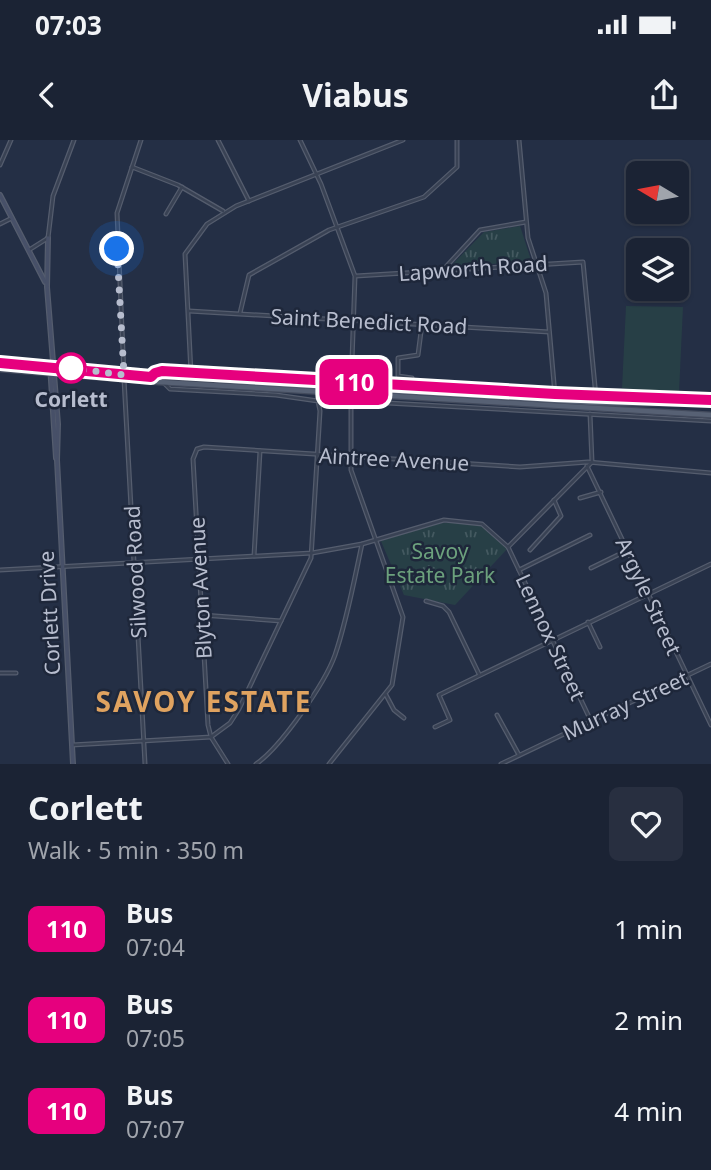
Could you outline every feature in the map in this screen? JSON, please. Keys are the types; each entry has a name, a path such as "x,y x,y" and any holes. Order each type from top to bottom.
{"main road":[{"path":"0,195 47,287"},
{"name":"Corlett Drive","path":"48,238 47,287 73,764"},
{"path":"0,366 51,368 164,383 273,392 351,391"},
{"path":"124,377 555,400 711,402"},
{"path":"555,400 711,415"}],"street":[{"path":"0,165 11,140"},
{"path":"29,250 48,238 52,201 74,140"},
{"name":"Silwood Road","path":"141,140 117,217 145,764"},
{"path":"218,140 249,201"},
{"path":"300,140 318,174 355,276 349,381 349,456 355,487 402,613 394,678 386,695 328,764"},
{"path":"382,140 385,147"},
{"path":"191,373 186,251 207,224 224,212 249,201 403,140"},
{"path":"240,314 249,275 338,227 428,194 457,167 457,140"},
{"path":"519,140 526,222 545,286 555,400"},
{"path":"131,167 182,187 224,212"},
{"path":"166,214 182,187"},
{"path":"0,224 12,218"},
{"path":"442,271 461,247 481,230 526,222"},
{"name":"Lapworth Road","path":"355,276 580,261 584,263 596,397"},
{"name":"Saint Benedict Road","path":"188,311 549,332"},
{"path":"412,378 398,376 398,358 418,355 422,324"},
{"path":"151,377 158,372 191,373 349,381 555,400 596,397 701,399 711,402"},
{"path":"279,378 279,385"},
{"path":"308,398 309,391"},
{"path":"72,745 211,737 234,718 312,553 320,404 308,398 273,392"},
{"path":"351,401 711,421"},
{"path":"590,414 592,462"},
{"name":"Aintree Avenue","path":"197,449 520,467 592,462 711,472"},
{"name":"Blyton Avenue","path":"197,449 193,459 211,737 228,764"},
{"path":"254,556 260,451"},
{"name":"Lennox Street","path":"591,721 508,547 592,462"},
{"name":"Argyle Street","path":"587,466 711,725"},
{"path":"580,498 601,492"},
{"path":"530,550 561,518 562,511 554,500"},
{"path":"0,570 312,553 374,541 432,522 466,520 484,525 508,547"},
{"path":"519,570 590,536"},
{"path":"256,764 282,738 334,657 362,544"},
{"path":"591,568 628,550"},
{"path":"435,727 450,720 439,695 711,564"},
{"path":"426,601 443,606 449,612 479,674"},
{"path":"202,615 281,621"},
{"path":"588,622 600,647"},
{"name":"Murray Street","path":"501,764 711,664"},
{"path":"0,673 16,673"},
{"path":"386,695 394,710 404,718"},
{"path":"497,715 519,755"}],"green space":[{"path":"520,226 530,257 529,262 451,266 484,232"},
{"path":"626,306 683,307 679,393 622,388"},
{"name":"Savoy Estate Park","path":"432,524 479,524 508,548 455,605 404,595 381,541"}],"bus line":[{"name":"110","path":"0,363 78,368 151,377 162,371 596,397 711,400"}],"place":[{"name":"Corlett","path":"71,368"}],"district":[{"name":"SAVOY ESTATE","path":"204,701"}],"route":[{"path":"71,368 124,375 117,249"}]}
